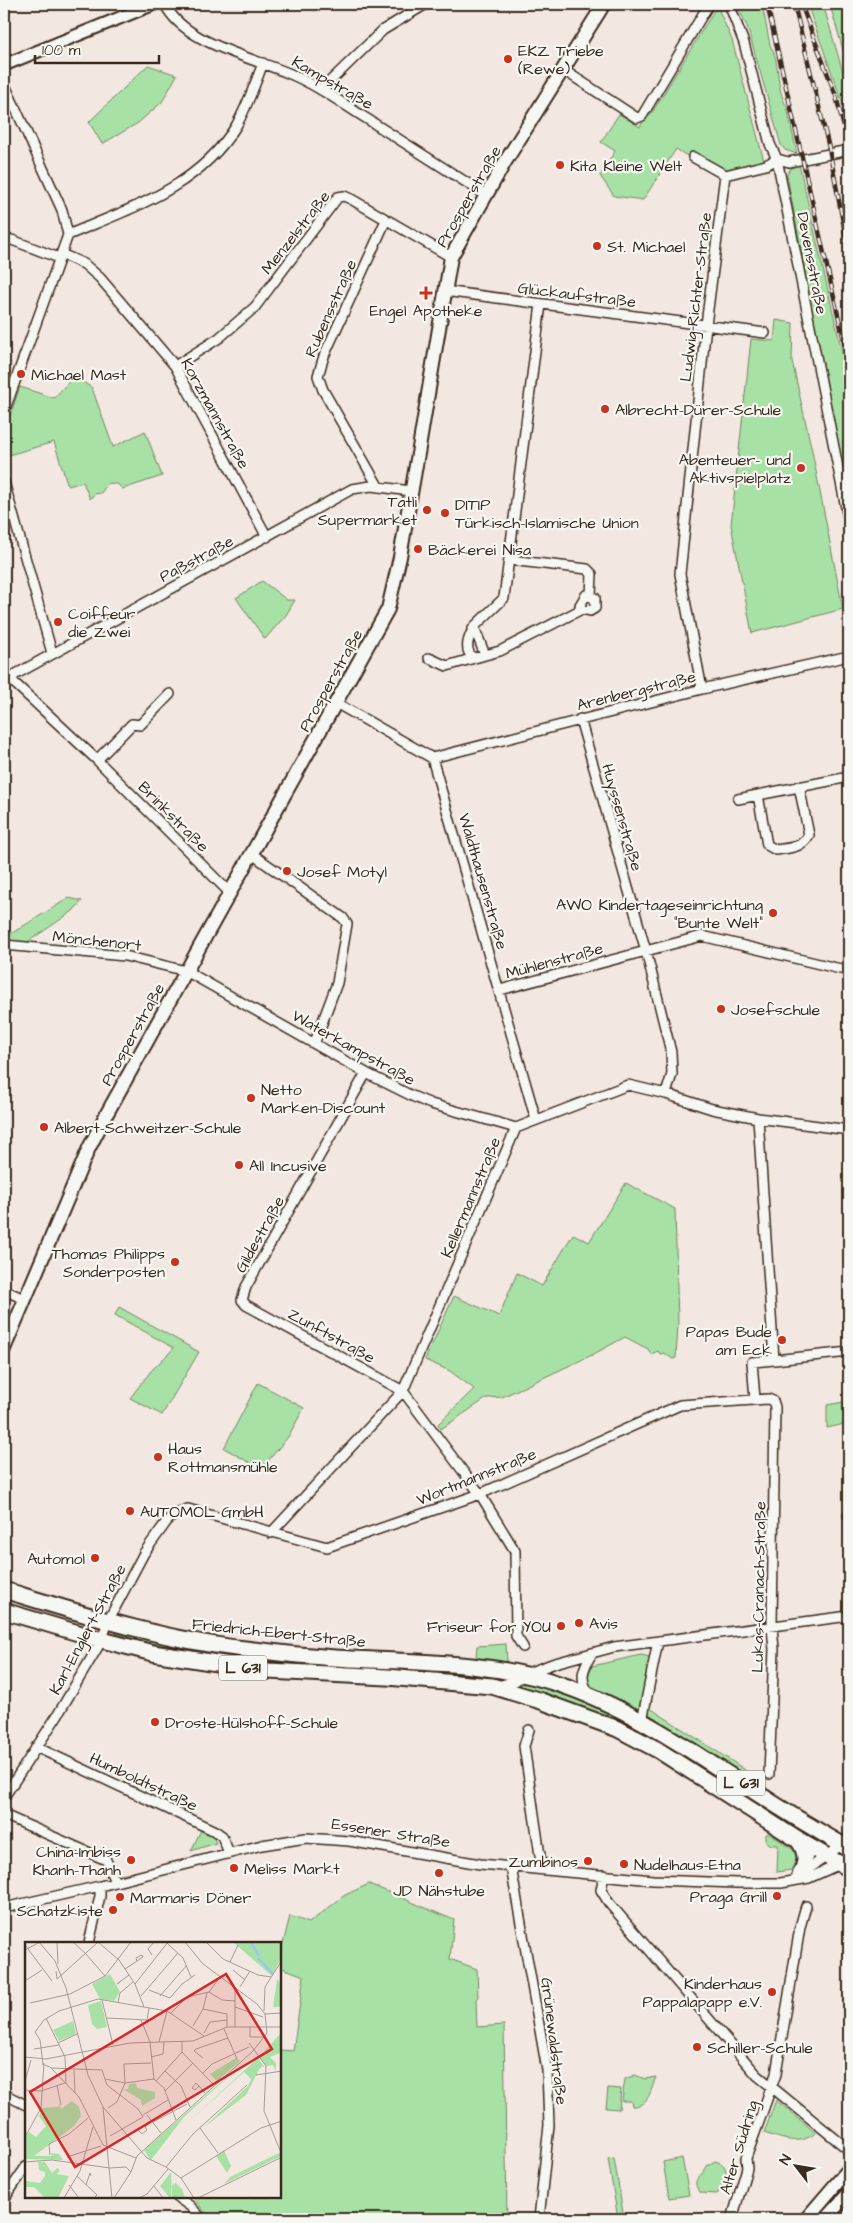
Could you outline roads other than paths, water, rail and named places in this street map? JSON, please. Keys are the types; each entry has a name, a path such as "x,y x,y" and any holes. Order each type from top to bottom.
{"main road":[{"name":"Prosperstraße","path":"4,1349 89,1148 388,609 412,491 451,257 562,69 604,4"},
{"name":"Friedrich-Ebert-Straße","path":"4,1590 108,1621 186,1640 242,1649 334,1658 452,1663 525,1674"},
{"name":"Friedrich-Ebert-Straße","path":"4,1611 153,1653 268,1671 387,1676 492,1686 541,1701 618,1729 646,1743 798,1840"},
{"name":"L 631","path":"525,1674 590,1695 642,1720 844,1854"},
{"name":"L 631","path":"798,1840 844,1854"},
{"path":"798,1840 804,1848 806,1857 805,1866 800,1875"},
{"path":"806,2219 849,2169"},
{"path":"825,2219 849,2193"}],"street":[{"path":"4,65 154,4"},
{"name":"Kampstraße","path":"164,4 178,25 194,36 290,73 321,90 486,195"},
{"path":"321,90 383,30 426,4"},
{"path":"562,69 637,118 642,116 709,4"},
{"name":"Devensstraße","path":"729,4 744,43 770,144 777,159 848,518 849,533"},
{"path":"68,235 173,188 197,171 213,156 236,125 263,63"},
{"path":"4,83 62,210 68,235 4,412"},
{"path":"693,157 724,175 730,172 766,165 777,159 789,162 849,150"},
{"name":"Ludwig-Richter-Straße","path":"702,689 680,574 724,175"},
{"name":"Menzelstraße","path":"175,366 219,338 255,307 338,197 344,196 352,199 451,257"},
{"name":"Rubensstraße","path":"378,486 323,390 318,376 324,356 386,220"},
{"name":"Korzmannstraße","path":"4,240 12,240 84,264 100,278 175,366 268,537"},
{"name":"Glückaufstraße","path":"444,291 765,333"},
{"path":"473,658 467,648 474,627 504,598 541,304"},
{"path":"4,482 52,653"},
{"name":"Paßstraße","path":"6,681 52,653 268,537 352,489 378,486 412,491"},
{"path":"429,658 447,666 500,651 582,609 590,611 595,608 595,598 591,595 592,574 587,569 510,560"},
{"path":"582,609 580,605 582,599 586,595 591,595"},
{"path":"474,627 485,655"},
{"name":"Arenbergstraße","path":"432,758 702,689 849,656"},
{"name":"Brinkstraße","path":"6,681 97,760 230,893"},
{"path":"97,760 132,724 140,725 170,694"},
{"path":"336,703 432,758"},
{"name":"Huyssenstraße","path":"580,719 646,951 671,1052 672,1074 666,1094"},
{"name":"Waldthausenstraße","path":"432,758 536,1120"},
{"path":"738,800 849,777"},
{"path":"758,795 767,845 776,850 798,846 806,842 809,835 799,786"},
{"path":"252,854 343,918 347,924 337,983 314,1042"},
{"name":"Mühlenstraße","path":"500,990 702,936 849,971"},
{"name":"Mönchenort","path":"4,946 126,956 186,971"},
{"name":"Waterkampstraße","path":"186,971 366,1073 431,1104 516,1128"},
{"name":"Gildestraße","path":"246,1305 242,1298 246,1287 366,1073"},
{"name":"Kellermannstraße","path":"271,1532 403,1391 516,1128 628,1085 666,1094 712,1109 758,1118 849,1130"},
{"path":"758,1118 774,1360"},
{"path":"4,1290 24,1298"},
{"name":"Zunftstraße","path":"246,1305 403,1391"},
{"path":"755,1399 752,1362 849,1352"},
{"path":"403,1391 480,1494 516,1551 516,1636 522,1647"},
{"name":"Wortmannstraße","path":"188,1509 327,1547 480,1494 680,1405 755,1399 773,1401"},
{"name":"Lukas-Cranach-Straße","path":"769,1774 774,1649 772,1627 775,1407 773,1401"},
{"name":"Karl-Englert-Straße","path":"4,1797 57,1716 102,1640 108,1621 144,1553 167,1521 176,1513 188,1509"},
{"name":"Friedrich-Ebert-Straße","path":"492,1686 515,1681 525,1674 592,1652 658,1641 849,1616"},
{"path":"642,1720 658,1641"},
{"path":"590,1695 583,1685 582,1674 583,1668 592,1652"},
{"path":"529,1730 524,1746 542,1869"},
{"name":"Humboldtstraße","path":"36,1747 215,1831 222,1836 229,1852"},
{"path":"4,1814 106,1860 115,1882"},
{"name":"Essener Straße","path":"4,1908 284,1840 327,1839 511,1867 653,1880 781,1883 809,1878 844,1854"},
{"name":"Essener Straße","path":"781,1883 844,1854"},
{"name":"Grünewaldstraße","path":"511,1867 547,2070 549,2125 539,2219"},
{"path":"604,1875 601,1890 609,1903 757,2075 849,2150"},
{"path":"89,1942 100,1896 100,1886"},
{"name":"Alter Südring","path":"732,2219 747,2168 746,2158 776,2074 798,1942 806,1906"},
{"path":"4,2094 25,2104"},
{"path":"4,2199 25,2168"},
{"path":"178,2198 190,2206 202,2219"}],"railway":[{"path":"767,4 849,363"},
{"path":"794,4 829,148 849,254"},
{"path":"801,4 836,96 849,147"}],"place":[{"name":"EKZ Triebe (Rewe)","path":"508,59"},
{"name":"Kita Kleine Welt","path":"560,165"},
{"name":"St. Michael","path":"597,246"},
{"name":"Engel Apotheke","path":"426,293"},
{"name":"Michael Mast","path":"21,374"},
{"name":"Albrecht-Dürer-Schule","path":"605,409"},
{"name":"Abenteuer- und Aktivspielplatz","path":"801,468"},
{"name":"Tatli Supermarket","path":"427,510"},
{"name":"DITIP Türkisch-Islamische Union","path":"445,513"},
{"name":"Bäckerei Nisa","path":"418,549"},
{"name":"Coiffeur die Zwei","path":"58,622"},
{"name":"Josef Motyl","path":"287,871"},
{"name":"AWO Kindertageseinrichtung \"Bunte Welt\"","path":"773,913"},
{"name":"Josefschule","path":"721,1009"},
{"name":"Netto Marken-Discount","path":"251,1098"},
{"name":"Albert-Schweitzer-Schule","path":"44,1127"},
{"name":"All Incusive","path":"239,1165"},
{"name":"Thomas Philipps Sonderposten","path":"175,1262"},
{"name":"Papas Bude am Eck","path":"782,1340"},
{"name":"Haus Rottmansmühle","path":"158,1457"},
{"name":"AUTOMOL GmbH","path":"130,1511"},
{"name":"Automol","path":"95,1558"},
{"name":"Avis","path":"579,1623"},
{"name":"Friseur for YOU","path":"561,1626"},
{"name":"Droste-Hülshoff-Schule","path":"155,1722"},
{"name":"China-Imbiss Khanh-Thanh","path":"131,1860"},
{"name":"Zumbinos","path":"588,1861"},
{"name":"Nudelhaus-Etna","path":"624,1864"},
{"name":"Meliss Markt","path":"234,1868"},
{"name":"JD Nähstube","path":"439,1873"},
{"name":"Praga Grill","path":"777,1896"},
{"name":"Marmaris Döner","path":"120,1897"},
{"name":"Schatzkiste","path":"113,1910"},
{"name":"Kinderhaus Pappalapapp e.V.","path":"772,1992"},
{"name":"Schiller-Schule","path":"697,2047"}]}
